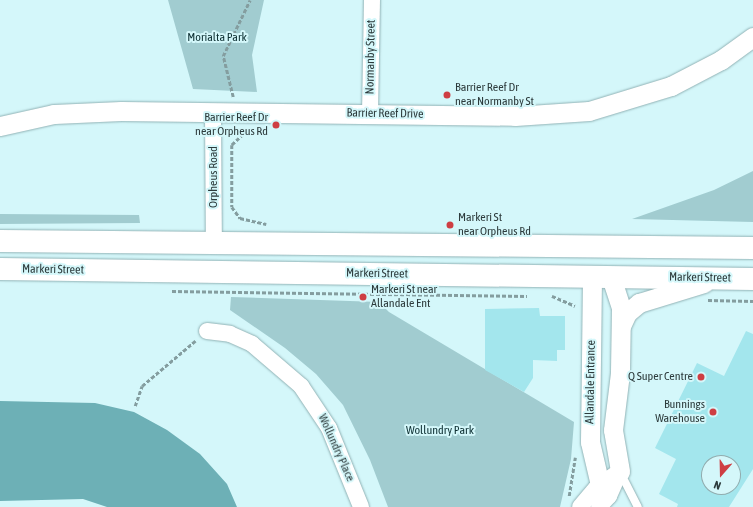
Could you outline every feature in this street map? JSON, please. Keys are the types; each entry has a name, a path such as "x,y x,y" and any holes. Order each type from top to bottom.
{"main road":[{"path":"0,241 214,242 593,248 753,248"},
{"path":"593,248 602,277"},
{"name":"Markeri Street","path":"0,269 753,279"}],"street":[{"name":"Normanby Street","path":"370,114 372,0"},
{"name":"Barrier Reef Drive","path":"0,126 84,112 555,115 589,111 671,86 721,60 753,37"},
{"name":"Orpheus Road","path":"214,242 223,113"},
{"name":"Allandale Entrance","path":"602,277 619,298 621,326 613,430 620,471"},
{"name":"Allandale Entrance","path":"602,277 592,371 591,449 605,500"},
{"path":"621,326 627,313 645,300 721,278"},
{"name":"Wollundry Place","path":"207,331 230,334 252,344 301,386 329,428 361,507"},
{"path":"592,371 607,364 620,346"},
{"path":"574,503 605,500 620,471"}],"lane":[{"path":"620,471 638,507"}],"path":[{"path":"223,113 234,90 223,56 250,0"},
{"path":"255,129 237,137 232,145 232,202 240,218 270,224"},
{"path":"166,291 532,296"},
{"path":"546,296 570,301 578,310"},
{"path":"135,406 142,386 207,331"},
{"path":"574,503 575,452"}],"green space":[{"name":"Morialta Park","path":"168,0 264,0 252,55 257,92 193,89"},
{"path":"753,171 753,222 632,219 714,190"},
{"path":"0,214 139,215 140,223 0,224"},
{"name":"Wollundry Park","path":"231,297 379,302 389,312 574,422 571,459 560,507 388,507 370,460 343,405 316,374 285,348 230,310"}],"shaded area":[{"path":"0,401 95,403 134,412 167,430 200,454 227,484 237,507 107,507 83,499 0,501"}],"building":[{"path":"539,308 540,316 565,316 565,350 557,350 557,361 533,360 533,378 524,392 485,370 485,309"},
{"name":"Bunnings Warehouse","path":"746,331 753,334 753,469 741,488 741,455 701,455 701,495 737,495 729,507 677,507 678,504 659,494 676,459 655,448 697,363 724,376"}],"place":[{"name":"Barrier Reef Dr near Normanby St","path":"447,95"},
{"name":"Barrier Reef Dr near Orpheus Rd","path":"276,125"},
{"name":"Markeri St near Orpheus Rd","path":"450,225"},
{"name":"Markeri St near Allandale Ent","path":"363,297"},
{"name":"Q Super Centre","path":"701,377"},
{"name":"Bunnings Warehouse","path":"713,412"}]}
